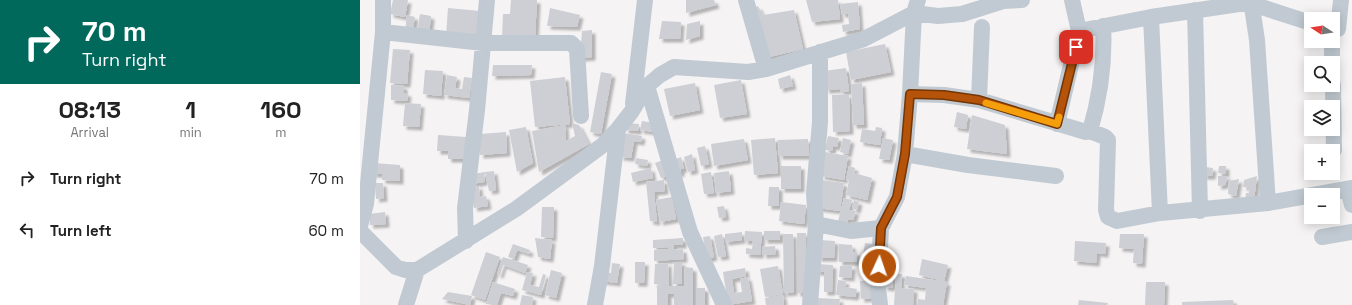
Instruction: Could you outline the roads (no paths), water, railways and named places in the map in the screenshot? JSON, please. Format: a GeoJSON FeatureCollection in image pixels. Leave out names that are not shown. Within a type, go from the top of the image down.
{"type":"FeatureCollection","features":[{"type":"Feature","properties":{"kind":"street"},"geometry":{"type":"LineString","coordinates":[[360,226],[366,204],[383,32],[383,0]]}},
{"type":"Feature","properties":{"kind":"street"},"geometry":{"type":"LineString","coordinates":[[466,240],[465,208],[477,110],[487,0]]}},
{"type":"Feature","properties":{"kind":"street"},"geometry":{"type":"LineString","coordinates":[[632,111],[645,0]]}},
{"type":"Feature","properties":{"kind":"street"},"geometry":{"type":"LineString","coordinates":[[746,0],[766,70]]}},
{"type":"Feature","properties":{"kind":"street"},"geometry":{"type":"LineString","coordinates":[[916,7],[938,16],[962,14],[1003,2],[1022,0]]}},
{"type":"Feature","properties":{"kind":"street"},"geometry":{"type":"LineString","coordinates":[[1057,124],[1079,31],[1072,0]]}},
{"type":"Feature","properties":{"kind":"street"},"geometry":{"type":"LineString","coordinates":[[1340,16],[1341,0]]}},
{"type":"Feature","properties":{"kind":"street"},"geometry":{"type":"LineString","coordinates":[[1079,31],[1151,17],[1169,7],[1195,10],[1252,2],[1304,21]]}},
{"type":"Feature","properties":{"kind":"street"},"geometry":{"type":"LineString","coordinates":[[1252,2],[1257,40],[1268,203]]}},
{"type":"Feature","properties":{"kind":"street"},"geometry":{"type":"LineString","coordinates":[[360,231],[366,247],[396,267],[405,270],[417,270],[516,209],[603,144],[618,129],[632,111],[647,86],[660,75],[674,67],[748,72],[766,70],[864,39],[916,7]]}},
{"type":"Feature","properties":{"kind":"street"},"geometry":{"type":"LineString","coordinates":[[880,305],[878,288],[881,228],[897,197],[905,154],[916,7]]}},
{"type":"Feature","properties":{"kind":"street"},"geometry":{"type":"LineString","coordinates":[[1195,10],[1200,210]]}},
{"type":"Feature","properties":{"kind":"street"},"geometry":{"type":"LineString","coordinates":[[1151,17],[1160,213]]}},
{"type":"Feature","properties":{"kind":"street"},"geometry":{"type":"LineString","coordinates":[[1090,131],[1096,113],[1105,51],[1103,26]]}},
{"type":"Feature","properties":{"kind":"street"},"geometry":{"type":"LineString","coordinates":[[979,100],[982,27]]}},
{"type":"Feature","properties":{"kind":"street"},"geometry":{"type":"LineString","coordinates":[[383,32],[483,43],[571,43],[577,49],[582,116]]}},
{"type":"Feature","properties":{"kind":"street"},"geometry":{"type":"LineString","coordinates":[[810,305],[816,224],[814,193],[820,122],[820,52]]}},
{"type":"Feature","properties":{"kind":"street"},"geometry":{"type":"LineString","coordinates":[[647,86],[690,232],[724,305]]}},
{"type":"Feature","properties":{"kind":"street"},"geometry":{"type":"LineString","coordinates":[[1333,92],[1334,144]]}},
{"type":"Feature","properties":{"kind":"street"},"geometry":{"type":"LineString","coordinates":[[910,94],[944,95],[979,100],[1057,124],[1086,132],[1090,131],[1105,137],[1108,140],[1106,210],[1108,217],[1117,221],[1160,213],[1268,203],[1350,189],[1352,205]]}},
{"type":"Feature","properties":{"kind":"street"},"geometry":{"type":"LineString","coordinates":[[595,305],[602,266],[618,129]]}},
{"type":"Feature","properties":{"kind":"street"},"geometry":{"type":"LineString","coordinates":[[905,154],[968,165],[1056,176]]}},
{"type":"Feature","properties":{"kind":"street"},"geometry":{"type":"LineString","coordinates":[[816,224],[851,231],[881,228]]}},
{"type":"Feature","properties":{"kind":"street"},"geometry":{"type":"LineString","coordinates":[[1322,237],[1352,232]]}},
{"type":"Feature","properties":{"kind":"street"},"geometry":{"type":"LineString","coordinates":[[406,305],[417,270]]}}]}
